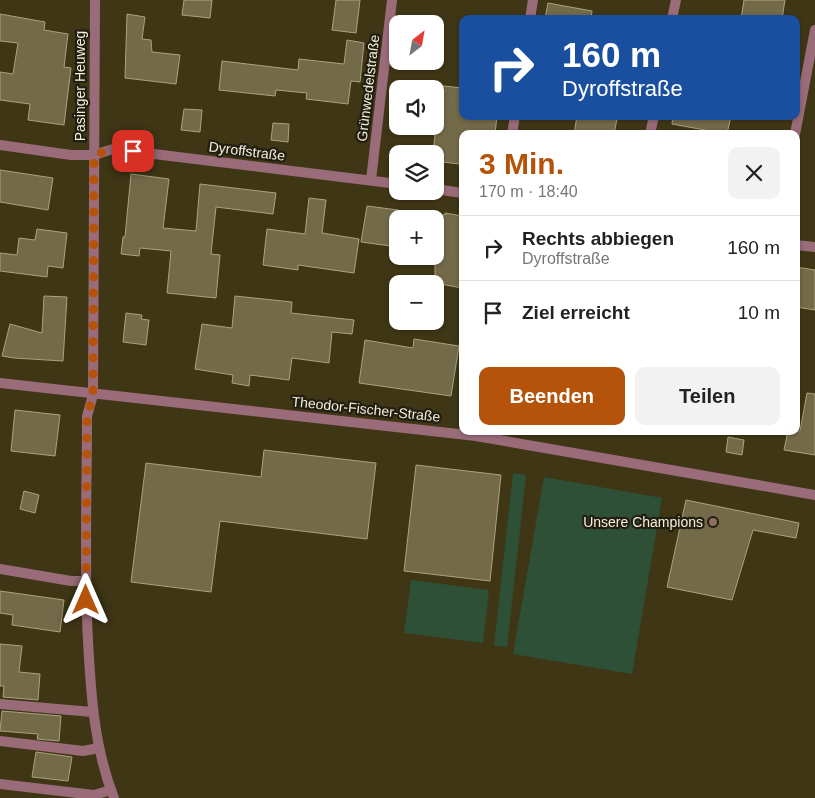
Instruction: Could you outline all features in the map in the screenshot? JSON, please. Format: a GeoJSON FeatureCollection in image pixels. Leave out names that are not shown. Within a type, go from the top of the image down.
{"type":"FeatureCollection","features":[{"type":"Feature","properties":{"kind":"street","name":"Pasinger Heuweg"},"geometry":{"type":"LineString","coordinates":[[95,0],[93,395],[87,416],[86,581],[92,712],[99,748],[113,794]]}},
{"type":"Feature","properties":{"kind":"street","name":"Grünwedelstraße"},"geometry":{"type":"LineString","coordinates":[[371,180],[392,0]]}},
{"type":"Feature","properties":{"kind":"street"},"geometry":{"type":"LineString","coordinates":[[531,15],[533,0]]}},
{"type":"Feature","properties":{"kind":"street"},"geometry":{"type":"LineString","coordinates":[[673,15],[676,0]]}},
{"type":"Feature","properties":{"kind":"street"},"geometry":{"type":"LineString","coordinates":[[800,108],[815,30]]}},
{"type":"Feature","properties":{"kind":"street","name":"Dyroffstraße"},"geometry":{"type":"LineString","coordinates":[[0,145],[71,155],[94,155],[113,149],[389,183]]}},
{"type":"Feature","properties":{"kind":"street"},"geometry":{"type":"LineString","coordinates":[[444,190],[459,193]]}},
{"type":"Feature","properties":{"kind":"street"},"geometry":{"type":"LineString","coordinates":[[800,245],[815,247]]}},
{"type":"Feature","properties":{"kind":"street","name":"Theodor-Fischer-Straße"},"geometry":{"type":"LineString","coordinates":[[0,383],[93,395],[459,434]]}},
{"type":"Feature","properties":{"kind":"street","name":"Theodor-Fischer-Straße"},"geometry":{"type":"LineString","coordinates":[[467,435],[815,495]]}},
{"type":"Feature","properties":{"kind":"street"},"geometry":{"type":"LineString","coordinates":[[0,569],[71,581],[86,581]]}},
{"type":"Feature","properties":{"kind":"street"},"geometry":{"type":"LineString","coordinates":[[0,704],[92,712]]}},
{"type":"Feature","properties":{"kind":"street"},"geometry":{"type":"LineString","coordinates":[[0,741],[83,751],[99,748]]}},
{"type":"Feature","properties":{"kind":"street"},"geometry":{"type":"LineString","coordinates":[[0,784],[94,795],[113,794]]}},
{"type":"Feature","properties":{"kind":"green space"},"geometry":{"type":"Polygon","coordinates":[[[513,473],[526,475],[507,647],[494,646],[513,473]]]}},
{"type":"Feature","properties":{"kind":"green space"},"geometry":{"type":"Polygon","coordinates":[[[544,477],[662,498],[632,674],[513,654],[544,477]]]}},
{"type":"Feature","properties":{"kind":"green space"},"geometry":{"type":"Polygon","coordinates":[[[411,580],[489,590],[483,643],[404,633],[411,580]]]}},
{"type":"Feature","properties":{"kind":"building"},"geometry":{"type":"Polygon","coordinates":[[[184,0],[212,0],[210,18],[182,15],[184,0]]]}},
{"type":"Feature","properties":{"kind":"building"},"geometry":{"type":"Polygon","coordinates":[[[336,0],[360,0],[356,33],[332,30],[336,0]]]}},
{"type":"Feature","properties":{"kind":"building"},"geometry":{"type":"Polygon","coordinates":[[[744,0],[785,0],[783,15],[742,15],[744,0]]]}},
{"type":"Feature","properties":{"kind":"building"},"geometry":{"type":"Polygon","coordinates":[[[548,3],[592,11],[592,15],[546,15],[548,3]]]}},
{"type":"Feature","properties":{"kind":"building"},"geometry":{"type":"Polygon","coordinates":[[[0,14],[45,22],[44,30],[68,34],[64,67],[71,68],[64,125],[28,120],[30,104],[0,100],[0,72],[13,74],[18,43],[0,41],[0,14]]]}},
{"type":"Feature","properties":{"kind":"building"},"geometry":{"type":"Polygon","coordinates":[[[127,14],[145,17],[142,39],[151,40],[152,52],[180,55],[176,84],[125,78],[127,14]]]}},
{"type":"Feature","properties":{"kind":"building"},"geometry":{"type":"Polygon","coordinates":[[[347,40],[364,43],[360,82],[351,81],[348,104],[306,99],[307,93],[276,90],[275,96],[219,90],[222,61],[298,70],[299,59],[344,64],[347,40]]]}},
{"type":"Feature","properties":{"kind":"building"},"geometry":{"type":"Polygon","coordinates":[[[444,86],[459,88],[459,120],[497,120],[495,130],[459,130],[459,164],[444,162],[444,145],[434,145],[435,135],[444,135],[444,86]]]}},
{"type":"Feature","properties":{"kind":"building"},"geometry":{"type":"Polygon","coordinates":[[[184,109],[202,110],[200,132],[181,130],[184,109]]]}},
{"type":"Feature","properties":{"kind":"building"},"geometry":{"type":"Polygon","coordinates":[[[576,120],[617,120],[615,130],[575,130],[576,120]]]}},
{"type":"Feature","properties":{"kind":"building"},"geometry":{"type":"Polygon","coordinates":[[[672,120],[730,120],[728,130],[705,130],[672,124],[672,120]]]}},
{"type":"Feature","properties":{"kind":"building"},"geometry":{"type":"Polygon","coordinates":[[[273,123],[289,124],[288,142],[271,140],[273,123]]]}},
{"type":"Feature","properties":{"kind":"building"},"geometry":{"type":"Polygon","coordinates":[[[0,170],[53,178],[48,210],[0,202],[0,170]]]}},
{"type":"Feature","properties":{"kind":"building"},"geometry":{"type":"Polygon","coordinates":[[[131,174],[169,179],[163,228],[196,231],[200,184],[276,193],[273,214],[216,207],[211,254],[220,255],[216,298],[167,293],[171,251],[140,248],[139,256],[121,254],[123,237],[125,237],[131,174]]]}},
{"type":"Feature","properties":{"kind":"building"},"geometry":{"type":"Polygon","coordinates":[[[309,198],[326,200],[322,233],[359,239],[354,273],[298,265],[298,270],[263,265],[267,229],[305,234],[309,198]]]}},
{"type":"Feature","properties":{"kind":"building"},"geometry":{"type":"Polygon","coordinates":[[[367,206],[398,210],[389,210],[389,246],[361,242],[367,206]]]}},
{"type":"Feature","properties":{"kind":"building"},"geometry":{"type":"Polygon","coordinates":[[[445,213],[459,215],[459,287],[444,285],[444,275],[435,275],[435,265],[444,265],[445,213]]]}},
{"type":"Feature","properties":{"kind":"building"},"geometry":{"type":"Polygon","coordinates":[[[37,229],[67,233],[63,268],[48,266],[47,277],[0,271],[0,253],[17,255],[19,238],[35,240],[37,229]]]}},
{"type":"Feature","properties":{"kind":"building"},"geometry":{"type":"Polygon","coordinates":[[[800,268],[815,270],[815,310],[800,308],[800,268]]]}},
{"type":"Feature","properties":{"kind":"building"},"geometry":{"type":"Polygon","coordinates":[[[44,296],[67,297],[63,361],[2,356],[10,324],[42,333],[44,296]]]}},
{"type":"Feature","properties":{"kind":"building"},"geometry":{"type":"Polygon","coordinates":[[[235,296],[292,302],[291,313],[354,320],[352,334],[332,332],[329,363],[292,358],[289,380],[250,375],[249,386],[232,383],[233,375],[195,369],[202,324],[232,328],[235,296]]]}},
{"type":"Feature","properties":{"kind":"building"},"geometry":{"type":"Polygon","coordinates":[[[126,313],[142,315],[141,319],[149,320],[146,345],[123,342],[126,313]]]}},
{"type":"Feature","properties":{"kind":"building"},"geometry":{"type":"Polygon","coordinates":[[[414,339],[459,346],[451,396],[359,383],[365,340],[413,348],[414,339]]]}},
{"type":"Feature","properties":{"kind":"building"},"geometry":{"type":"Polygon","coordinates":[[[807,393],[815,394],[815,455],[784,450],[787,435],[800,435],[807,393]]]}},
{"type":"Feature","properties":{"kind":"building"},"geometry":{"type":"Polygon","coordinates":[[[15,410],[60,415],[55,456],[11,451],[15,410]]]}},
{"type":"Feature","properties":{"kind":"building"},"geometry":{"type":"Polygon","coordinates":[[[728,437],[744,440],[742,455],[726,452],[728,437]]]}},
{"type":"Feature","properties":{"kind":"building"},"geometry":{"type":"Polygon","coordinates":[[[264,450],[376,463],[367,539],[220,521],[211,592],[131,582],[146,463],[261,477],[264,450]]]}},
{"type":"Feature","properties":{"kind":"building"},"geometry":{"type":"Polygon","coordinates":[[[416,465],[501,475],[490,581],[404,571],[416,465]]]}},
{"type":"Feature","properties":{"kind":"building"},"geometry":{"type":"Polygon","coordinates":[[[24,491],[39,495],[35,513],[20,509],[24,491]]]}},
{"type":"Feature","properties":{"kind":"building"},"geometry":{"type":"Polygon","coordinates":[[[686,500],[799,523],[796,538],[753,530],[732,600],[667,587],[686,500]]]}},
{"type":"Feature","properties":{"kind":"building"},"geometry":{"type":"Polygon","coordinates":[[[0,591],[64,600],[60,632],[12,625],[13,615],[0,613],[0,591]]]}},
{"type":"Feature","properties":{"kind":"building"},"geometry":{"type":"Polygon","coordinates":[[[0,644],[22,646],[19,672],[40,674],[38,700],[3,697],[4,686],[0,686],[0,644]]]}},
{"type":"Feature","properties":{"kind":"building"},"geometry":{"type":"Polygon","coordinates":[[[2,711],[61,716],[59,741],[37,739],[38,734],[0,731],[2,711]]]}},
{"type":"Feature","properties":{"kind":"building"},"geometry":{"type":"Polygon","coordinates":[[[36,752],[72,757],[68,781],[32,777],[36,752]]]}},
{"type":"Feature","properties":{"kind":"place","name":"Unsere Champions"},"geometry":{"type":"Point","coordinates":[713,522]}},
{"type":"Feature","properties":{"kind":"route"},"geometry":{"type":"LineString","coordinates":[[86,600],[87,416],[93,395],[94,155],[113,149],[133,151]]}}]}
